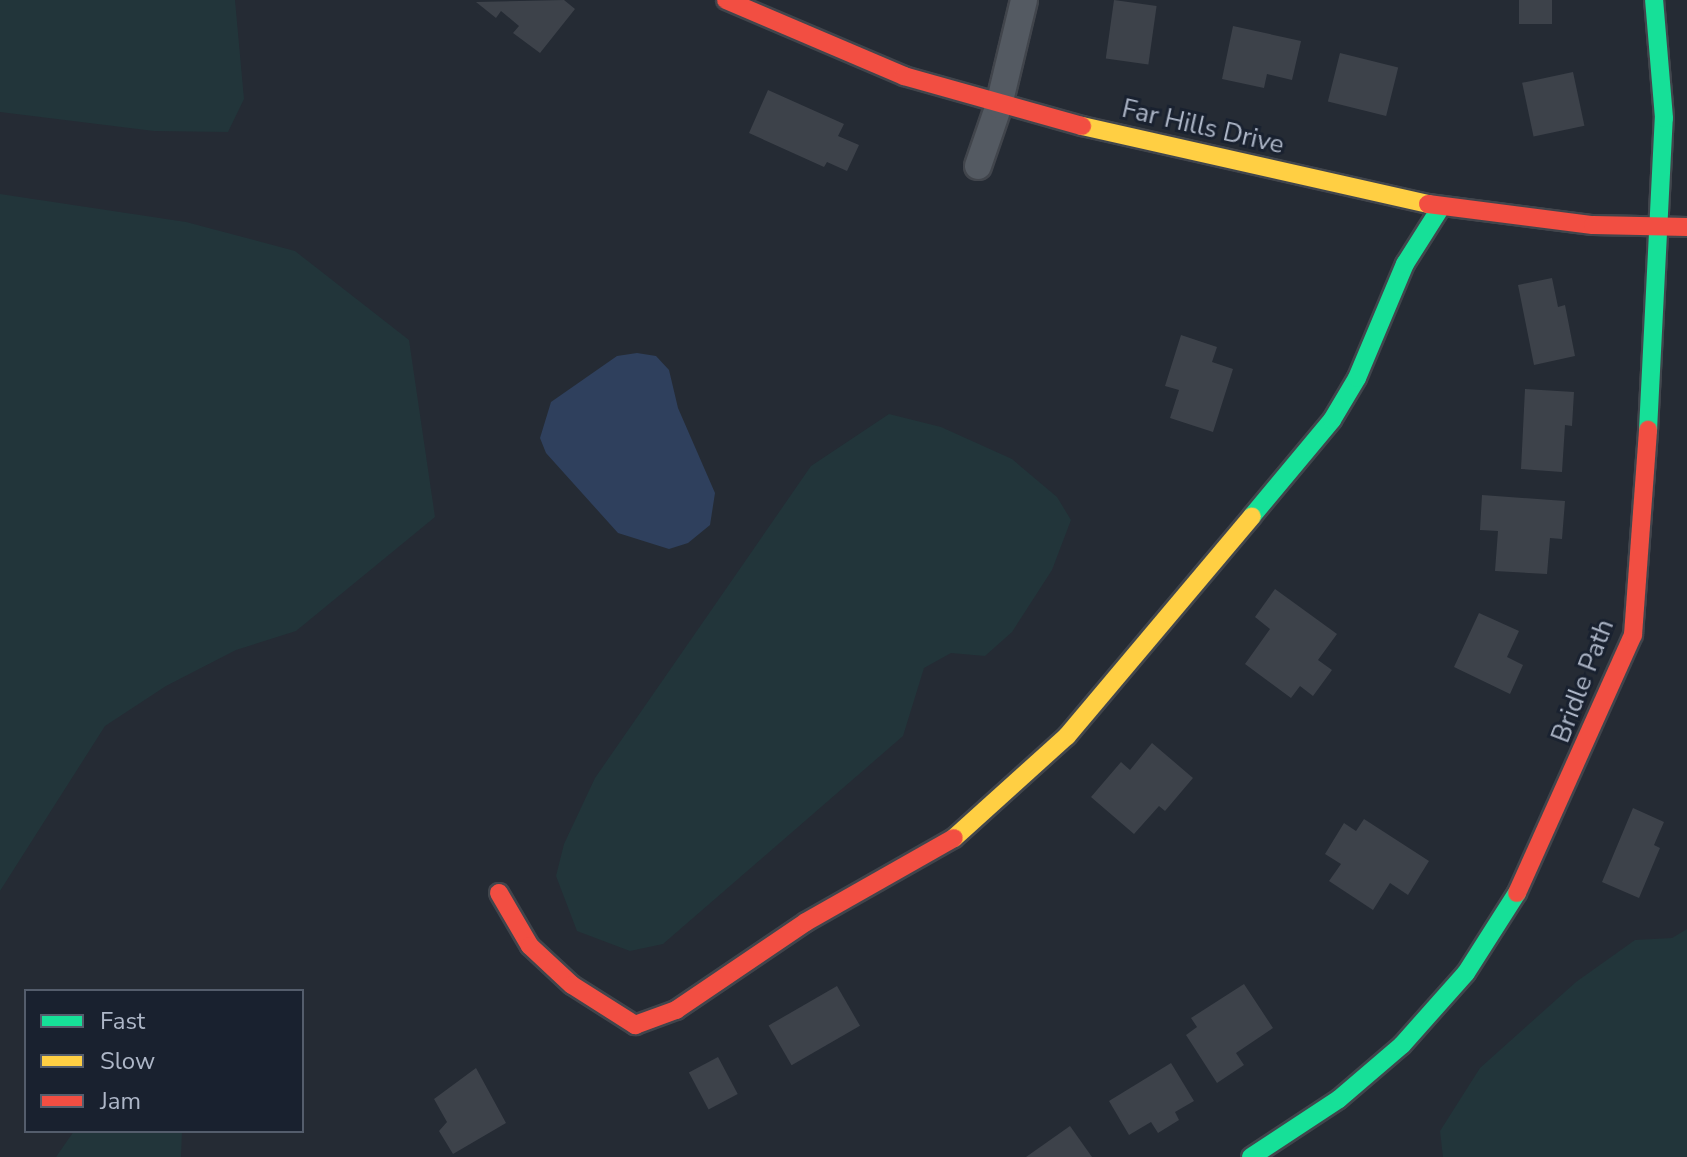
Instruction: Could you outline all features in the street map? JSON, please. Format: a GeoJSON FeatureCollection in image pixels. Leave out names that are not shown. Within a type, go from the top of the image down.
{"type":"FeatureCollection","features":[{"type":"Feature","properties":{"kind":"street","name":"Far Hills Drive"},"geometry":{"type":"LineString","coordinates":[[726,0],[904,76],[999,105],[1441,207],[1660,228],[1687,227]]}},
{"type":"Feature","properties":{"kind":"street"},"geometry":{"type":"LineString","coordinates":[[978,166],[999,105],[1024,0]]}},
{"type":"Feature","properties":{"kind":"street","name":"Bridle Path"},"geometry":{"type":"LineString","coordinates":[[1251,1157],[1339,1099],[1402,1045],[1466,973],[1522,885],[1607,702],[1633,635],[1641,577],[1664,118],[1654,0]]}},
{"type":"Feature","properties":{"kind":"street"},"geometry":{"type":"LineString","coordinates":[[499,893],[530,946],[572,985],[635,1025],[676,1010],[806,922],[944,847],[1067,736],[1332,420],[1357,378],[1405,264],[1441,207]]}},
{"type":"Feature","properties":{"kind":"green space"},"geometry":{"type":"Polygon","coordinates":[[[0,0],[235,0],[244,99],[228,132],[154,131],[0,112],[0,0]]]}},
{"type":"Feature","properties":{"kind":"green space"},"geometry":{"type":"Polygon","coordinates":[[[0,194],[186,222],[295,251],[409,340],[435,517],[296,631],[236,650],[166,686],[105,726],[0,891],[0,194]]]}},
{"type":"Feature","properties":{"kind":"green space"},"geometry":{"type":"Polygon","coordinates":[[[889,414],[941,427],[1012,459],[1057,497],[1071,520],[1052,570],[1012,632],[985,656],[951,653],[924,668],[903,736],[663,944],[630,951],[577,931],[556,876],[564,844],[595,778],[811,466],[889,414]]]}},
{"type":"Feature","properties":{"kind":"green space"},"geometry":{"type":"Polygon","coordinates":[[[1687,929],[1687,1157],[1443,1157],[1440,1131],[1480,1068],[1576,982],[1635,940],[1672,938],[1687,929]]]}},
{"type":"Feature","properties":{"kind":"green space"},"geometry":{"type":"Polygon","coordinates":[[[73,1133],[182,1133],[181,1157],[56,1157],[73,1133]]]}},
{"type":"Feature","properties":{"kind":"water"},"geometry":{"type":"Polygon","coordinates":[[[637,353],[656,356],[669,370],[678,408],[715,493],[710,525],[688,543],[669,549],[618,533],[546,453],[540,438],[551,402],[617,356],[637,353]]]}},
{"type":"Feature","properties":{"kind":"building"},"geometry":{"type":"Polygon","coordinates":[[[564,0],[575,9],[540,53],[513,33],[519,26],[501,11],[496,18],[476,2],[564,0]]]}},
{"type":"Feature","properties":{"kind":"building"},"geometry":{"type":"Polygon","coordinates":[[[1114,0],[1157,6],[1148,64],[1106,58],[1114,0]]]}},
{"type":"Feature","properties":{"kind":"building"},"geometry":{"type":"Polygon","coordinates":[[[1519,0],[1552,0],[1552,24],[1519,24],[1519,0]]]}},
{"type":"Feature","properties":{"kind":"building"},"geometry":{"type":"Polygon","coordinates":[[[1233,26],[1301,41],[1292,80],[1267,74],[1264,88],[1222,79],[1233,26]]]}},
{"type":"Feature","properties":{"kind":"building"},"geometry":{"type":"Polygon","coordinates":[[[1340,53],[1398,68],[1386,116],[1328,102],[1340,53]]]}},
{"type":"Feature","properties":{"kind":"building"},"geometry":{"type":"Polygon","coordinates":[[[1573,72],[1584,126],[1534,137],[1522,83],[1573,72]]]}},
{"type":"Feature","properties":{"kind":"building"},"geometry":{"type":"Polygon","coordinates":[[[768,90],[844,124],[838,136],[859,145],[847,171],[827,162],[824,167],[749,133],[768,90]]]}},
{"type":"Feature","properties":{"kind":"building"},"geometry":{"type":"Polygon","coordinates":[[[1552,278],[1558,307],[1565,305],[1575,356],[1534,365],[1518,285],[1552,278]]]}},
{"type":"Feature","properties":{"kind":"building"},"geometry":{"type":"Polygon","coordinates":[[[1181,335],[1217,347],[1212,362],[1233,369],[1213,432],[1170,418],[1179,390],[1165,386],[1181,335]]]}},
{"type":"Feature","properties":{"kind":"building"},"geometry":{"type":"Polygon","coordinates":[[[1525,389],[1574,392],[1572,426],[1565,425],[1562,472],[1521,469],[1525,389]]]}},
{"type":"Feature","properties":{"kind":"building"},"geometry":{"type":"Polygon","coordinates":[[[1482,495],[1565,501],[1562,539],[1550,538],[1547,574],[1495,571],[1498,531],[1480,530],[1482,495]]]}},
{"type":"Feature","properties":{"kind":"building"},"geometry":{"type":"Polygon","coordinates":[[[1275,589],[1337,634],[1318,660],[1332,670],[1313,696],[1300,686],[1291,698],[1245,664],[1270,629],[1255,617],[1275,589]]]}},
{"type":"Feature","properties":{"kind":"building"},"geometry":{"type":"Polygon","coordinates":[[[1479,613],[1519,631],[1507,657],[1523,665],[1510,694],[1454,667],[1479,613]]]}},
{"type":"Feature","properties":{"kind":"building"},"geometry":{"type":"Polygon","coordinates":[[[1152,743],[1193,778],[1165,811],[1159,806],[1134,834],[1091,797],[1121,762],[1130,770],[1152,743]]]}},
{"type":"Feature","properties":{"kind":"building"},"geometry":{"type":"Polygon","coordinates":[[[1633,808],[1664,822],[1654,845],[1660,848],[1639,898],[1602,882],[1633,808]]]}},
{"type":"Feature","properties":{"kind":"building"},"geometry":{"type":"Polygon","coordinates":[[[1364,819],[1429,861],[1408,895],[1390,883],[1373,910],[1329,881],[1341,864],[1325,854],[1344,823],[1356,831],[1364,819]]]}},
{"type":"Feature","properties":{"kind":"building"},"geometry":{"type":"Polygon","coordinates":[[[1244,984],[1273,1028],[1236,1053],[1244,1065],[1217,1083],[1186,1035],[1197,1027],[1191,1018],[1244,984]]]}},
{"type":"Feature","properties":{"kind":"building"},"geometry":{"type":"Polygon","coordinates":[[[837,986],[860,1026],[792,1065],[769,1026],[837,986]]]}},
{"type":"Feature","properties":{"kind":"building"},"geometry":{"type":"Polygon","coordinates":[[[718,1057],[738,1094],[709,1110],[689,1072],[718,1057]]]}},
{"type":"Feature","properties":{"kind":"building"},"geometry":{"type":"Polygon","coordinates":[[[1171,1063],[1194,1101],[1175,1112],[1179,1120],[1158,1133],[1151,1122],[1129,1135],[1109,1101],[1171,1063]]]}},
{"type":"Feature","properties":{"kind":"building"},"geometry":{"type":"Polygon","coordinates":[[[476,1068],[506,1123],[453,1154],[439,1131],[447,1122],[434,1099],[476,1068]]]}},
{"type":"Feature","properties":{"kind":"building"},"geometry":{"type":"Polygon","coordinates":[[[1070,1126],[1092,1157],[1026,1157],[1070,1126]]]}},
{"type":"Feature","properties":{"kind":"traffic: fast"},"geometry":{"type":"LineString","coordinates":[[1648,430],[1664,118],[1654,0]]}},
{"type":"Feature","properties":{"kind":"traffic: fast"},"geometry":{"type":"LineString","coordinates":[[1252,516],[1332,420],[1357,378],[1405,264],[1441,207]]}},
{"type":"Feature","properties":{"kind":"traffic: fast"},"geometry":{"type":"LineString","coordinates":[[1251,1157],[1339,1099],[1402,1045],[1466,973],[1517,893]]}},
{"type":"Feature","properties":{"kind":"traffic: slow"},"geometry":{"type":"LineString","coordinates":[[1082,126],[1428,204]]}},
{"type":"Feature","properties":{"kind":"traffic: slow"},"geometry":{"type":"LineString","coordinates":[[954,838],[1067,736],[1252,516]]}},
{"type":"Feature","properties":{"kind":"traffic: jam"},"geometry":{"type":"LineString","coordinates":[[726,0],[904,76],[1082,126]]}},
{"type":"Feature","properties":{"kind":"traffic: jam"},"geometry":{"type":"LineString","coordinates":[[1428,204],[1593,225],[1687,227]]}},
{"type":"Feature","properties":{"kind":"traffic: jam"},"geometry":{"type":"LineString","coordinates":[[1517,893],[1633,635],[1648,430]]}},
{"type":"Feature","properties":{"kind":"traffic: jam"},"geometry":{"type":"LineString","coordinates":[[499,893],[530,946],[572,985],[635,1025],[676,1010],[806,922],[954,838]]}}]}
